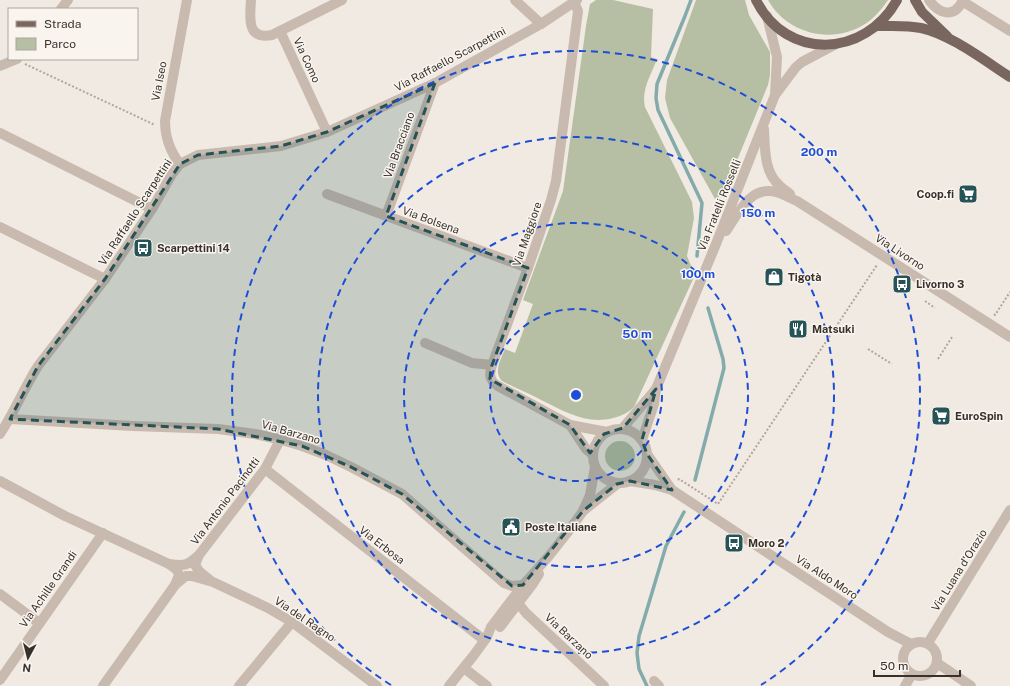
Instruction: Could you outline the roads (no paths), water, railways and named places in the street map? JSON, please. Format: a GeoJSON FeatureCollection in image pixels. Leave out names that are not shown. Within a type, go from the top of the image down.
{"type":"FeatureCollection","features":[{"type":"Feature","properties":{"kind":"main road"},"geometry":{"type":"LineString","coordinates":[[756,0],[767,16],[784,32],[798,39],[813,43],[836,44],[858,38],[878,26],[897,0]]}},
{"type":"Feature","properties":{"kind":"main road"},"geometry":{"type":"LineString","coordinates":[[915,0],[922,12],[949,38],[1010,77]]}},
{"type":"Feature","properties":{"kind":"main road"},"geometry":{"type":"LineString","coordinates":[[878,26],[922,28],[949,38]]}},
{"type":"Feature","properties":{"kind":"street"},"geometry":{"type":"LineString","coordinates":[[62,8],[68,0]]}},
{"type":"Feature","properties":{"kind":"street","name":"Via Iseo"},"geometry":{"type":"LineString","coordinates":[[180,164],[169,148],[165,130],[166,110],[187,0]]}},
{"type":"Feature","properties":{"kind":"street","name":"Via Como"},"geometry":{"type":"LineString","coordinates":[[252,0],[249,19],[253,29],[257,33],[267,36],[280,31],[327,132]]}},
{"type":"Feature","properties":{"kind":"street"},"geometry":{"type":"LineString","coordinates":[[280,31],[342,0]]}},
{"type":"Feature","properties":{"kind":"street"},"geometry":{"type":"LineString","coordinates":[[515,0],[541,24]]}},
{"type":"Feature","properties":{"kind":"street"},"geometry":{"type":"LineString","coordinates":[[929,0],[938,10],[945,12],[955,11],[962,1],[1010,32]]}},
{"type":"Feature","properties":{"kind":"street","name":"Via Raffaello Scarpettini"},"geometry":{"type":"LineString","coordinates":[[1,430],[10,419],[28,381],[38,366],[105,278],[152,209],[172,174],[180,164],[198,155],[281,146],[327,132],[435,83],[541,24],[575,1]]}},
{"type":"Feature","properties":{"kind":"street","name":"Via Maggiore"},"geometry":{"type":"LineString","coordinates":[[575,1],[578,11],[556,181],[528,268],[489,376],[495,384],[570,425],[607,432]]}},
{"type":"Feature","properties":{"kind":"street","name":"Via Fratelli Rosselli"},"geometry":{"type":"LineString","coordinates":[[767,16],[778,66],[775,95]]}},
{"type":"Feature","properties":{"kind":"street","name":"Via Fratelli Rosselli"},"geometry":{"type":"LineString","coordinates":[[656,390],[775,95],[796,67],[802,62],[836,44]]}},
{"type":"Feature","properties":{"kind":"street"},"geometry":{"type":"LineString","coordinates":[[0,66],[14,60]]}},
{"type":"Feature","properties":{"kind":"street","name":"Via Bracciano"},"geometry":{"type":"LineString","coordinates":[[386,216],[435,83]]}},
{"type":"Feature","properties":{"kind":"street","name":"Via Livorno"},"geometry":{"type":"LineString","coordinates":[[763,125],[768,168],[780,186],[797,201]]}},
{"type":"Feature","properties":{"kind":"street"},"geometry":{"type":"LineString","coordinates":[[0,133],[152,209]]}},
{"type":"Feature","properties":{"kind":"street","name":"Via Livorno"},"geometry":{"type":"LineString","coordinates":[[716,244],[748,199],[754,194],[761,192],[776,192],[797,201],[1010,337]]}},
{"type":"Feature","properties":{"kind":"street","name":"Via Bolsena"},"geometry":{"type":"LineString","coordinates":[[327,194],[528,268]]}},
{"type":"Feature","properties":{"kind":"street"},"geometry":{"type":"LineString","coordinates":[[0,227],[105,278]]}},
{"type":"Feature","properties":{"kind":"street"},"geometry":{"type":"LineString","coordinates":[[425,343],[472,363],[492,365]]}},
{"type":"Feature","properties":{"kind":"street"},"geometry":{"type":"LineString","coordinates":[[622,429],[656,390]]}},
{"type":"Feature","properties":{"kind":"street"},"geometry":{"type":"LineString","coordinates":[[642,440],[654,404],[656,390]]}},
{"type":"Feature","properties":{"kind":"street","name":"Via Barzano"},"geometry":{"type":"LineString","coordinates":[[10,419],[218,429],[278,439],[326,454],[392,488],[418,507],[504,583],[512,586],[523,585]]}},
{"type":"Feature","properties":{"kind":"street","name":"Via Maggiore"},"geometry":{"type":"LineString","coordinates":[[570,425],[586,449],[593,455]]}},
{"type":"Feature","properties":{"kind":"street"},"geometry":{"type":"LineString","coordinates":[[449,686],[486,638],[491,627],[523,585],[572,528],[583,511],[590,495],[595,467],[593,455],[596,443],[607,432],[613,430],[622,429],[633,432],[642,440],[646,447],[646,464],[643,470],[638,476],[617,484],[583,511]]}},
{"type":"Feature","properties":{"kind":"street","name":"Via Antonio Pacinotti"},"geometry":{"type":"LineString","coordinates":[[169,564],[182,566],[190,564],[199,555],[265,469],[278,444],[278,439]]}},
{"type":"Feature","properties":{"kind":"street","name":"Via Aldo Moro"},"geometry":{"type":"LineString","coordinates":[[647,454],[672,490]]}},
{"type":"Feature","properties":{"kind":"street"},"geometry":{"type":"LineString","coordinates":[[595,467],[606,479],[613,482],[625,482]]}},
{"type":"Feature","properties":{"kind":"street","name":"Via Erbosa"},"geometry":{"type":"LineString","coordinates":[[265,469],[486,638]]}},
{"type":"Feature","properties":{"kind":"street"},"geometry":{"type":"LineString","coordinates":[[0,481],[36,501],[169,564],[177,570],[179,575],[176,585]]}},
{"type":"Feature","properties":{"kind":"street","name":"Via Aldo Moro"},"geometry":{"type":"LineString","coordinates":[[625,482],[655,485],[672,490],[888,632],[910,644]]}},
{"type":"Feature","properties":{"kind":"street","name":"Via Luana d'Orazio"},"geometry":{"type":"LineString","coordinates":[[928,643],[1010,510]]}},
{"type":"Feature","properties":{"kind":"street","name":"Via Achille Grandi"},"geometry":{"type":"LineString","coordinates":[[0,680],[103,533]]}},
{"type":"Feature","properties":{"kind":"street"},"geometry":{"type":"LineString","coordinates":[[199,555],[195,565],[199,571],[213,582]]}},
{"type":"Feature","properties":{"kind":"street"},"geometry":{"type":"LineString","coordinates":[[486,638],[496,632],[532,585],[549,556]]}},
{"type":"Feature","properties":{"kind":"street"},"geometry":{"type":"LineString","coordinates":[[103,686],[176,585],[186,576],[192,576],[213,582]]}},
{"type":"Feature","properties":{"kind":"street","name":"Via del Ragno"},"geometry":{"type":"LineString","coordinates":[[213,582],[268,608],[292,622],[376,686]]}},
{"type":"Feature","properties":{"kind":"street"},"geometry":{"type":"LineString","coordinates":[[0,594],[39,623]]}},
{"type":"Feature","properties":{"kind":"street","name":"Via Barzano"},"geometry":{"type":"LineString","coordinates":[[518,603],[526,613],[604,686]]}},
{"type":"Feature","properties":{"kind":"street"},"geometry":{"type":"LineString","coordinates":[[240,686],[292,622]]}},
{"type":"Feature","properties":{"kind":"street","name":"Via Aldo Moro"},"geometry":{"type":"LineString","coordinates":[[888,632],[904,653],[903,663],[912,674]]}},
{"type":"Feature","properties":{"kind":"street"},"geometry":{"type":"LineString","coordinates":[[904,653],[910,644],[922,642],[928,643],[936,651],[935,666],[923,676],[912,674],[904,686]]}},
{"type":"Feature","properties":{"kind":"street"},"geometry":{"type":"LineString","coordinates":[[935,666],[971,686]]}},
{"type":"Feature","properties":{"kind":"street"},"geometry":{"type":"LineString","coordinates":[[464,668],[487,686]]}},
{"type":"Feature","properties":{"kind":"waterway"},"geometry":{"type":"LineString","coordinates":[[691,0],[657,84],[656,98],[658,110],[702,203],[697,256]]}},
{"type":"Feature","properties":{"kind":"waterway"},"geometry":{"type":"LineString","coordinates":[[695,480],[724,368],[723,359],[708,308]]}},
{"type":"Feature","properties":{"kind":"waterway"},"geometry":{"type":"LineString","coordinates":[[647,686],[639,669],[637,653],[639,636],[666,546],[684,512]]}},
{"type":"Feature","properties":{"kind":"place","name":"Coop.fi"},"geometry":{"type":"Point","coordinates":[968,194]}},
{"type":"Feature","properties":{"kind":"place","name":"Scarpettini 14"},"geometry":{"type":"Point","coordinates":[143,248]}},
{"type":"Feature","properties":{"kind":"place","name":"Tigotà"},"geometry":{"type":"Point","coordinates":[774,277]}},
{"type":"Feature","properties":{"kind":"place","name":"Livorno 3"},"geometry":{"type":"Point","coordinates":[902,284]}},
{"type":"Feature","properties":{"kind":"place","name":"Matsuki"},"geometry":{"type":"Point","coordinates":[798,329]}},
{"type":"Feature","properties":{"kind":"place","name":"EuroSpin"},"geometry":{"type":"Point","coordinates":[941,416]}},
{"type":"Feature","properties":{"kind":"place","name":"Poste Italiane"},"geometry":{"type":"Point","coordinates":[511,527]}},
{"type":"Feature","properties":{"kind":"place","name":"Moro 2"},"geometry":{"type":"Point","coordinates":[734,543]}}]}
